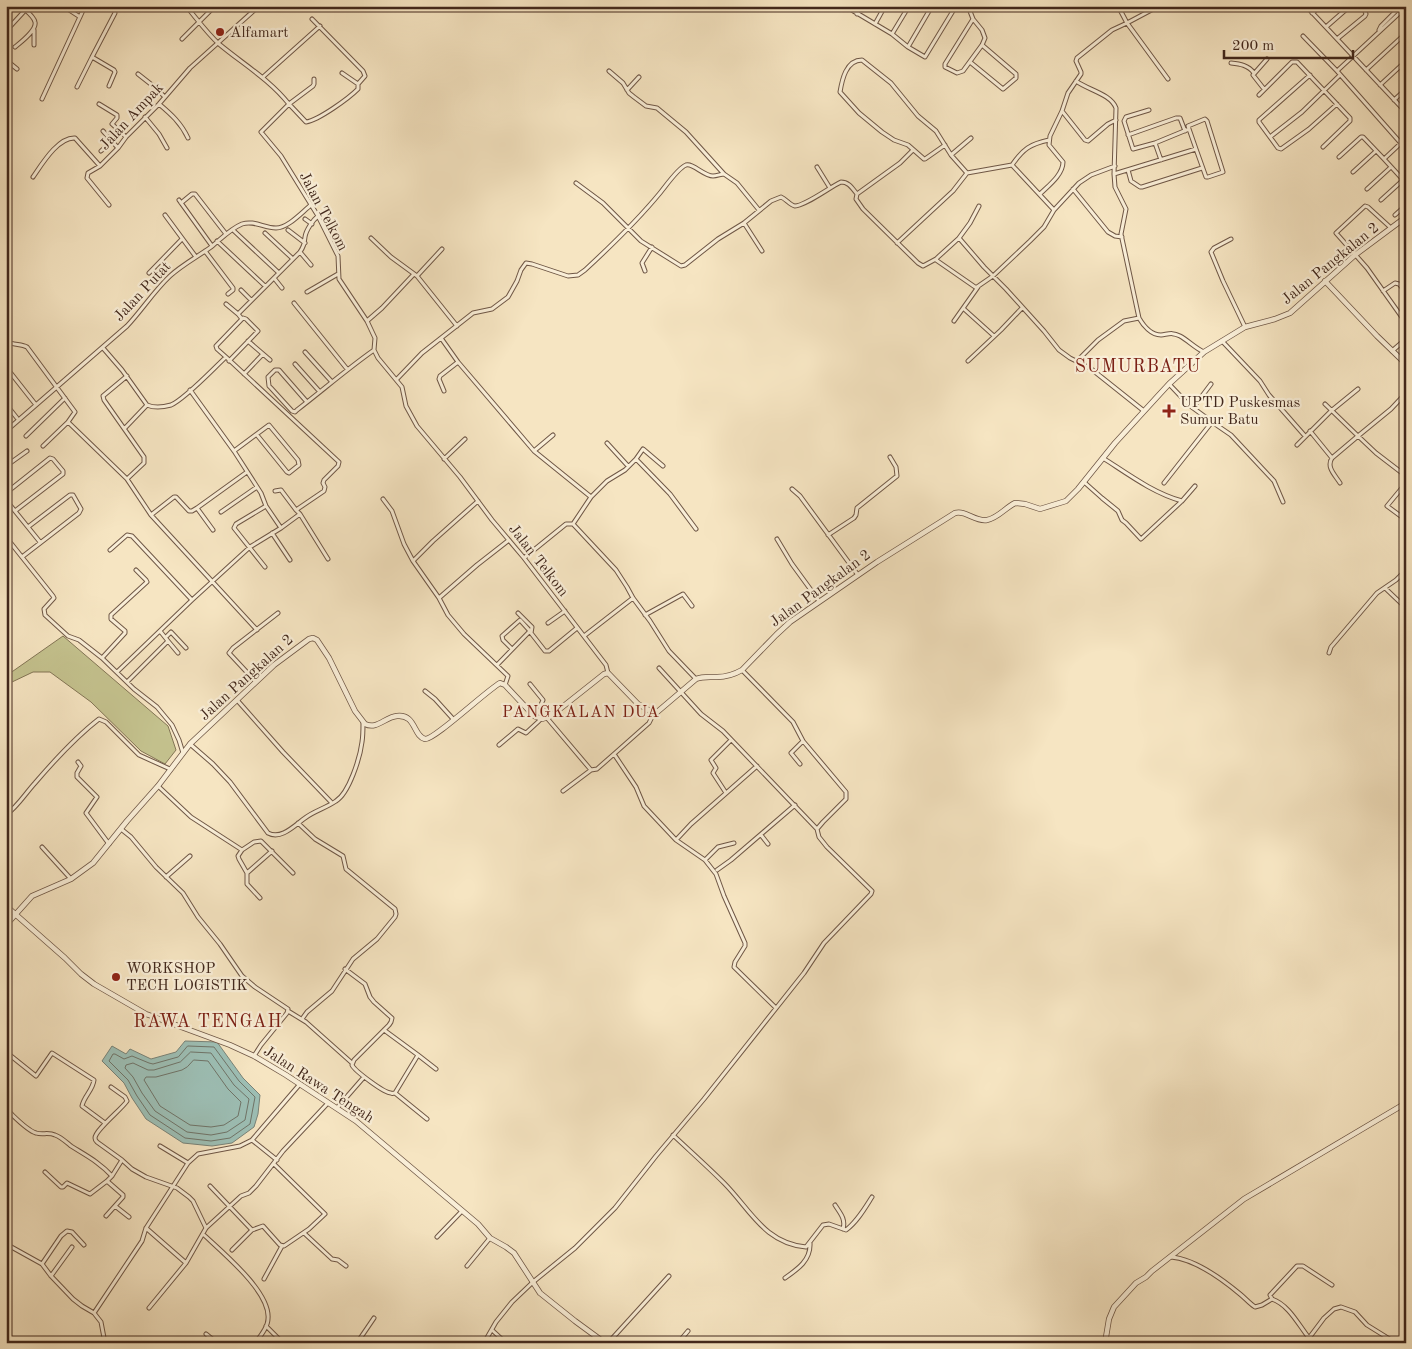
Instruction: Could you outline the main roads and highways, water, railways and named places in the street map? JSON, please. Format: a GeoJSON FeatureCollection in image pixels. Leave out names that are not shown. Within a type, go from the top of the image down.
{"type":"FeatureCollection","features":[{"type":"Feature","properties":{"kind":"water"},"geometry":{"type":"Polygon","coordinates":[[[185,1041],[217,1042],[243,1078],[260,1095],[258,1114],[254,1127],[232,1143],[212,1146],[183,1143],[146,1119],[124,1083],[102,1061],[112,1046],[126,1054],[130,1049],[151,1059],[176,1052],[185,1041]]]}},
{"type":"Feature","properties":{"kind":"place","name":"Alfamart"},"geometry":{"type":"Point","coordinates":[220,32]}},
{"type":"Feature","properties":{"kind":"place","name":"UPTD Puskesmas Sumur Batu"},"geometry":{"type":"Point","coordinates":[1169,411]}},
{"type":"Feature","properties":{"kind":"place","name":"WORKSHOP TECH LOGISTIK"},"geometry":{"type":"Point","coordinates":[116,977]}},
{"type":"Feature","properties":{"kind":"district","name":"SUMURBATU"},"geometry":{"type":"Point","coordinates":[1138,366]}},
{"type":"Feature","properties":{"kind":"district","name":"PANGKALAN DUA"},"geometry":{"type":"Point","coordinates":[581,711]}},
{"type":"Feature","properties":{"kind":"district","name":"RAWA TENGAH"},"geometry":{"type":"Point","coordinates":[208,1021]}}]}
